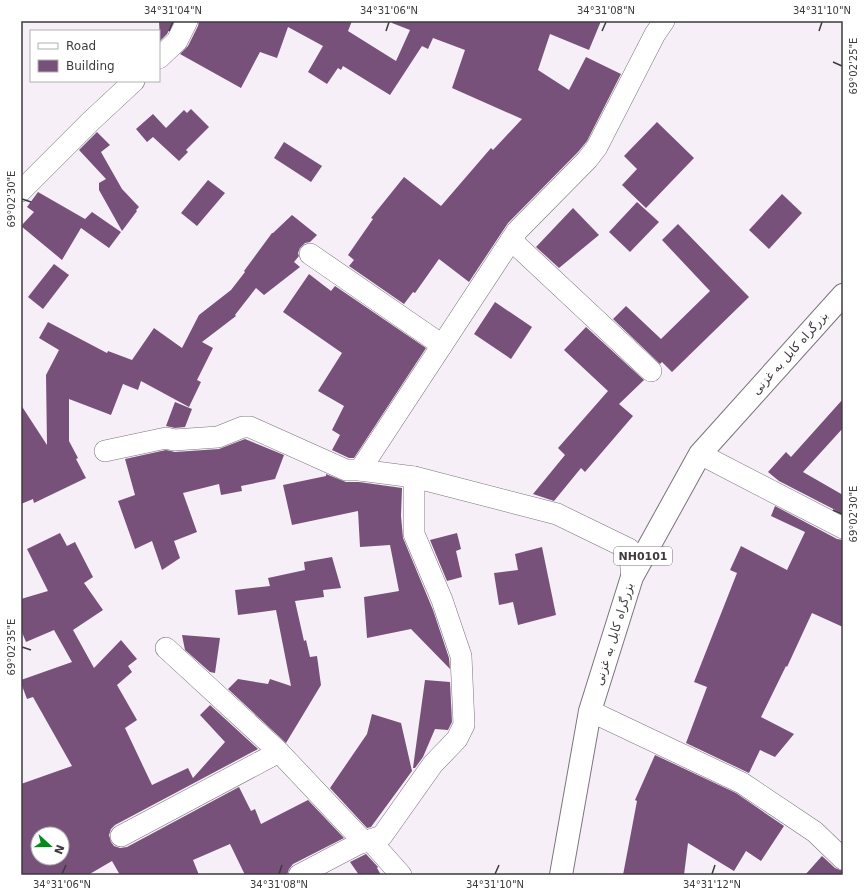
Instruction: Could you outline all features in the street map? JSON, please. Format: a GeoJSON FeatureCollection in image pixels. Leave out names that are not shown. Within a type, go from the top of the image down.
{"type":"FeatureCollection","features":[{"type":"Feature","properties":{"kind":"highway","name":"بزرگراه کابل به غزنی"},"geometry":{"type":"LineString","coordinates":[[561,875],[590,711],[632,577],[700,454],[843,295]]}},
{"type":"Feature","properties":{"kind":"street"},"geometry":{"type":"LineString","coordinates":[[160,57],[177,41],[187,21]]}},
{"type":"Feature","properties":{"kind":"street"},"geometry":{"type":"LineString","coordinates":[[360,470],[517,231],[588,160],[597,147],[663,21]]}},
{"type":"Feature","properties":{"kind":"street"},"geometry":{"type":"LineString","coordinates":[[21,191],[91,121],[133,82]]}},
{"type":"Feature","properties":{"kind":"street"},"geometry":{"type":"LineString","coordinates":[[511,240],[652,371]]}},
{"type":"Feature","properties":{"kind":"street"},"geometry":{"type":"LineString","coordinates":[[310,254],[442,345]]}},
{"type":"Feature","properties":{"kind":"street"},"geometry":{"type":"LineString","coordinates":[[105,451],[166,438],[174,440],[218,437],[243,427],[250,427],[346,470],[360,470],[414,477],[557,514],[629,549],[632,577]]}},
{"type":"Feature","properties":{"kind":"street"},"geometry":{"type":"LineString","coordinates":[[700,454],[843,528]]}},
{"type":"Feature","properties":{"kind":"street"},"geometry":{"type":"LineString","coordinates":[[299,875],[367,841],[382,836],[433,764],[457,739],[464,725],[461,656],[442,600],[414,534],[414,477]]}},
{"type":"Feature","properties":{"kind":"street"},"geometry":{"type":"LineString","coordinates":[[166,648],[279,752],[401,875]]}},
{"type":"Feature","properties":{"kind":"street"},"geometry":{"type":"LineString","coordinates":[[590,711],[742,783],[815,832],[843,859]]}},
{"type":"Feature","properties":{"kind":"street"},"geometry":{"type":"LineString","coordinates":[[121,836],[279,752]]}},
{"type":"Feature","properties":{"kind":"building"},"geometry":{"type":"Polygon","coordinates":[[[159,21],[174,21],[167,34],[160,41],[159,21]]]}},
{"type":"Feature","properties":{"kind":"building"},"geometry":{"type":"Polygon","coordinates":[[[199,21],[352,21],[348,31],[396,61],[410,30],[392,23],[392,21],[601,21],[589,50],[550,34],[538,70],[569,90],[586,57],[621,74],[587,141],[508,223],[469,282],[439,259],[415,293],[413,292],[404,304],[349,266],[354,260],[348,255],[373,219],[371,218],[404,177],[441,206],[491,148],[493,150],[522,119],[452,88],[465,50],[433,38],[428,49],[422,46],[390,95],[343,66],[341,70],[338,68],[327,84],[308,72],[323,46],[288,27],[277,58],[260,52],[241,88],[180,54],[188,46],[199,21]]]}},
{"type":"Feature","properties":{"kind":"building"},"geometry":{"type":"Polygon","coordinates":[[[191,109],[209,127],[186,150],[188,152],[179,161],[153,137],[147,142],[136,129],[153,114],[166,128],[184,110],[187,113],[191,109]]]}},
{"type":"Feature","properties":{"kind":"building"},"geometry":{"type":"Polygon","coordinates":[[[657,122],[694,158],[646,208],[622,185],[637,169],[624,156],[657,122]]]}},
{"type":"Feature","properties":{"kind":"building"},"geometry":{"type":"Polygon","coordinates":[[[97,132],[110,145],[101,152],[122,189],[139,207],[122,231],[99,190],[99,183],[106,179],[79,150],[97,132]]]}},
{"type":"Feature","properties":{"kind":"building"},"geometry":{"type":"Polygon","coordinates":[[[284,142],[322,166],[311,182],[274,158],[284,142]]]}},
{"type":"Feature","properties":{"kind":"building"},"geometry":{"type":"Polygon","coordinates":[[[208,180],[225,193],[197,226],[181,213],[208,180]]]}},
{"type":"Feature","properties":{"kind":"building"},"geometry":{"type":"Polygon","coordinates":[[[38,192],[85,219],[92,212],[121,232],[109,248],[81,228],[62,260],[21,226],[34,212],[27,207],[38,192]]]}},
{"type":"Feature","properties":{"kind":"building"},"geometry":{"type":"Polygon","coordinates":[[[782,194],[802,213],[769,249],[749,230],[782,194]]]}},
{"type":"Feature","properties":{"kind":"building"},"geometry":{"type":"Polygon","coordinates":[[[637,202],[659,222],[630,252],[609,232],[637,202]]]}},
{"type":"Feature","properties":{"kind":"building"},"geometry":{"type":"Polygon","coordinates":[[[573,208],[599,235],[559,268],[536,247],[573,208]]]}},
{"type":"Feature","properties":{"kind":"building"},"geometry":{"type":"Polygon","coordinates":[[[292,215],[317,235],[310,242],[305,243],[300,248],[298,253],[299,256],[294,262],[300,267],[264,295],[256,288],[235,315],[236,316],[202,342],[213,348],[197,380],[201,382],[189,407],[141,381],[138,390],[123,384],[111,415],[69,399],[69,441],[86,478],[34,503],[33,499],[21,504],[21,405],[47,445],[46,375],[59,350],[39,338],[48,322],[107,353],[108,351],[132,360],[154,328],[182,348],[199,315],[231,290],[272,233],[292,215]]]}},
{"type":"Feature","properties":{"kind":"building"},"geometry":{"type":"Polygon","coordinates":[[[678,224],[749,297],[672,372],[662,362],[660,364],[613,319],[626,306],[661,339],[710,291],[662,240],[678,224]]]}},
{"type":"Feature","properties":{"kind":"building"},"geometry":{"type":"Polygon","coordinates":[[[54,264],[69,275],[43,309],[28,297],[54,264]]]}},
{"type":"Feature","properties":{"kind":"building"},"geometry":{"type":"Polygon","coordinates":[[[309,274],[331,291],[335,286],[426,348],[354,458],[349,458],[332,450],[340,435],[332,430],[344,406],[318,391],[342,353],[283,312],[309,274]]]}},
{"type":"Feature","properties":{"kind":"building"},"geometry":{"type":"Polygon","coordinates":[[[495,302],[532,327],[511,359],[474,334],[495,302]]]}},
{"type":"Feature","properties":{"kind":"building"},"geometry":{"type":"Polygon","coordinates":[[[586,327],[644,380],[619,404],[633,416],[585,472],[581,468],[554,501],[533,494],[565,455],[558,448],[608,391],[564,350],[586,327]]]}},
{"type":"Feature","properties":{"kind":"building"},"geometry":{"type":"Polygon","coordinates":[[[843,399],[843,428],[803,472],[843,495],[843,514],[779,481],[768,472],[786,452],[791,457],[843,399]]]}},
{"type":"Feature","properties":{"kind":"building"},"geometry":{"type":"Polygon","coordinates":[[[175,402],[192,409],[185,427],[175,428],[166,426],[175,402]]]}},
{"type":"Feature","properties":{"kind":"building"},"geometry":{"type":"Polygon","coordinates":[[[245,439],[284,455],[275,479],[241,486],[242,491],[221,495],[219,484],[183,493],[197,532],[174,541],[180,558],[162,570],[152,541],[135,549],[118,501],[135,495],[125,459],[166,450],[175,452],[219,449],[245,439]]]}},
{"type":"Feature","properties":{"kind":"building"},"geometry":{"type":"Polygon","coordinates":[[[326,474],[346,482],[359,482],[402,488],[401,516],[403,538],[433,610],[449,658],[450,669],[411,629],[367,638],[364,597],[399,591],[390,545],[360,547],[358,511],[292,525],[283,485],[326,476],[326,474]]]}},
{"type":"Feature","properties":{"kind":"building"},"geometry":{"type":"Polygon","coordinates":[[[775,506],[837,539],[843,540],[843,627],[812,613],[787,667],[786,666],[761,717],[794,734],[775,757],[760,750],[749,773],[686,743],[707,687],[694,682],[737,573],[730,570],[741,546],[787,570],[805,532],[771,516],[775,506]]]}},
{"type":"Feature","properties":{"kind":"building"},"geometry":{"type":"Polygon","coordinates":[[[60,533],[67,546],[75,542],[93,577],[84,583],[103,610],[73,630],[94,668],[121,640],[137,659],[128,666],[132,672],[117,685],[137,720],[125,728],[152,785],[188,768],[193,778],[225,742],[200,715],[210,705],[258,749],[115,825],[111,829],[109,835],[114,846],[120,848],[127,847],[239,787],[251,811],[255,809],[261,824],[308,800],[344,838],[293,864],[287,875],[245,875],[230,844],[193,860],[199,875],[120,875],[112,861],[88,875],[21,875],[21,784],[72,766],[33,697],[27,699],[21,683],[21,680],[72,662],[54,630],[26,642],[21,630],[21,599],[48,591],[27,549],[60,533]]]}},
{"type":"Feature","properties":{"kind":"building"},"geometry":{"type":"Polygon","coordinates":[[[457,533],[461,549],[456,551],[462,577],[447,581],[430,540],[457,533]]]}},
{"type":"Feature","properties":{"kind":"building"},"geometry":{"type":"Polygon","coordinates":[[[542,547],[556,615],[518,625],[513,602],[499,605],[494,573],[518,570],[515,554],[542,547]]]}},
{"type":"Feature","properties":{"kind":"building"},"geometry":{"type":"Polygon","coordinates":[[[332,557],[341,588],[323,590],[324,597],[295,601],[304,641],[306,640],[310,657],[317,656],[321,685],[286,743],[228,689],[238,679],[268,684],[270,679],[291,686],[276,610],[238,615],[235,590],[270,586],[268,578],[305,570],[304,562],[332,557]]]}},
{"type":"Feature","properties":{"kind":"building"},"geometry":{"type":"Polygon","coordinates":[[[182,635],[220,638],[215,673],[210,672],[185,650],[182,635]]]}},
{"type":"Feature","properties":{"kind":"building"},"geometry":{"type":"Polygon","coordinates":[[[425,680],[450,682],[452,722],[448,730],[435,729],[423,757],[415,768],[413,768],[425,680]]]}},
{"type":"Feature","properties":{"kind":"building"},"geometry":{"type":"Polygon","coordinates":[[[372,714],[401,723],[412,771],[371,827],[367,828],[330,788],[367,734],[372,714]]]}},
{"type":"Feature","properties":{"kind":"building"},"geometry":{"type":"Polygon","coordinates":[[[655,755],[736,793],[784,826],[761,861],[746,851],[734,871],[688,843],[684,875],[623,875],[637,801],[635,800],[655,755]]]}},
{"type":"Feature","properties":{"kind":"building"},"geometry":{"type":"Polygon","coordinates":[[[366,854],[378,867],[377,868],[381,875],[359,875],[350,862],[366,854]]]}},
{"type":"Feature","properties":{"kind":"building"},"geometry":{"type":"Polygon","coordinates":[[[822,856],[835,868],[843,871],[843,875],[805,875],[822,856]]]}}]}
